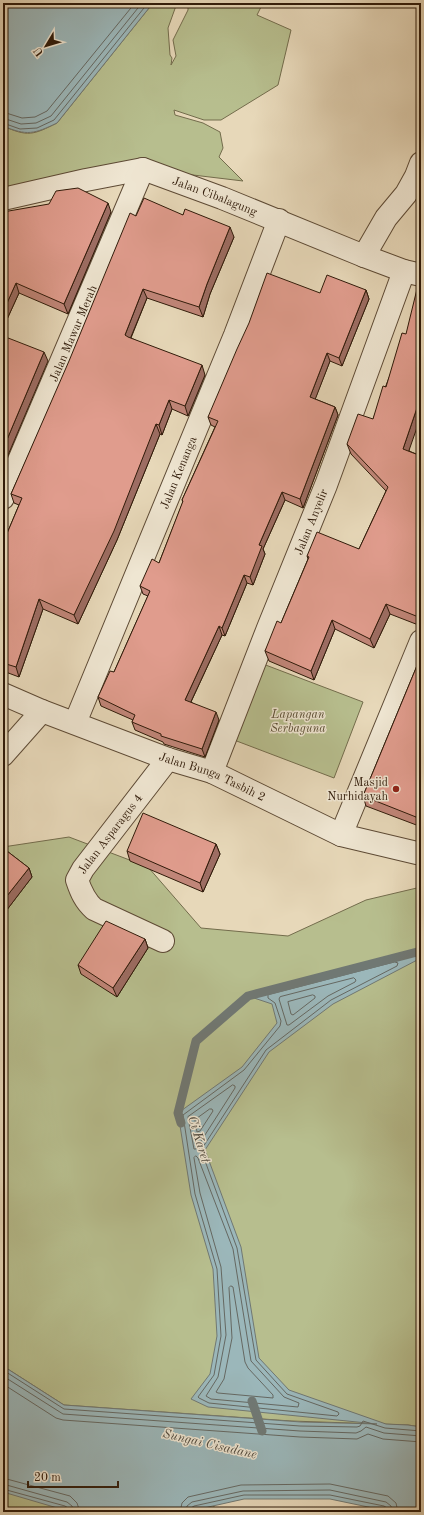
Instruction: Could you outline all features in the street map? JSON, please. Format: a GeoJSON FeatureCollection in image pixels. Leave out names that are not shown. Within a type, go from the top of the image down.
{"type":"FeatureCollection","features":[{"type":"Feature","properties":{"kind":"street"},"geometry":{"type":"LineString","coordinates":[[364,256],[386,218],[406,194],[421,163]]}},
{"type":"Feature","properties":{"kind":"street"},"geometry":{"type":"LineString","coordinates":[[3,199],[143,169]]}},
{"type":"Feature","properties":{"kind":"street","name":"Jalan Cibalagung"},"geometry":{"type":"LineString","coordinates":[[143,169],[279,220],[364,256],[413,273]]}},
{"type":"Feature","properties":{"kind":"street","name":"Jalan Mawar Merah"},"geometry":{"type":"LineString","coordinates":[[3,498],[143,169]]}},
{"type":"Feature","properties":{"kind":"street","name":"Jalan Kenanga"},"geometry":{"type":"LineString","coordinates":[[74,723],[235,335],[279,220]]}},
{"type":"Feature","properties":{"kind":"street","name":"Jalan Anyelir"},"geometry":{"type":"LineString","coordinates":[[212,772],[326,485],[413,273]]}},
{"type":"Feature","properties":{"kind":"street"},"geometry":{"type":"LineString","coordinates":[[341,835],[421,641]]}},
{"type":"Feature","properties":{"kind":"street","name":"Jalan Bunga Tasbih 2"},"geometry":{"type":"LineString","coordinates":[[3,694],[42,711],[168,759],[212,772],[341,835],[421,854]]}},
{"type":"Feature","properties":{"kind":"street"},"geometry":{"type":"LineString","coordinates":[[3,755],[42,711]]}},
{"type":"Feature","properties":{"kind":"street","name":"Jalan Asparagus 4"},"geometry":{"type":"LineString","coordinates":[[162,941],[94,910],[83,896],[77,880],[83,869],[168,759]]}},
{"type":"Feature","properties":{"kind":"green space"},"geometry":{"type":"Polygon","coordinates":[[[153,3],[177,3],[168,28],[170,55],[172,58],[171,65],[176,56],[173,40],[188,10],[188,3],[263,3],[257,15],[291,30],[278,85],[221,120],[204,120],[174,110],[175,115],[203,123],[220,132],[223,148],[219,157],[243,181],[143,169],[3,199],[3,126],[19,132],[30,133],[42,130],[57,123],[153,3]]]}},
{"type":"Feature","properties":{"kind":"green space","name":"Lapangan Serbaguna"},"geometry":{"type":"Polygon","coordinates":[[[263,664],[363,702],[334,778],[234,740],[263,664]]]}},
{"type":"Feature","properties":{"kind":"green space"},"geometry":{"type":"Polygon","coordinates":[[[69,837],[148,867],[201,928],[288,936],[366,900],[421,887],[421,1427],[408,1425],[291,1421],[64,1405],[3,1366],[3,847],[69,837]]]}},
{"type":"Feature","properties":{"kind":"green space"},"geometry":{"type":"Polygon","coordinates":[[[3,1479],[203,1494],[217,1510],[216,1512],[3,1512],[3,1479]]]}},
{"type":"Feature","properties":{"kind":"water"},"geometry":{"type":"Polygon","coordinates":[[[3,3],[153,3],[57,123],[42,130],[25,132],[3,126],[3,3]]]}},
{"type":"Feature","properties":{"kind":"water","name":"Sungai Cisadane"},"geometry":{"type":"Polygon","coordinates":[[[421,952],[421,958],[333,1004],[269,1052],[205,1150],[241,1247],[259,1358],[289,1390],[386,1424],[421,1427],[421,1512],[392,1512],[330,1499],[244,1499],[186,1512],[71,1512],[3,1492],[3,1366],[64,1405],[301,1422],[377,1424],[208,1407],[191,1399],[210,1374],[217,1336],[213,1269],[191,1195],[178,1113],[242,1067],[277,1023],[272,1004],[248,996],[421,952]]]}},
{"type":"Feature","properties":{"kind":"building"},"geometry":{"type":"Polygon","coordinates":[[[78,188],[108,203],[64,304],[16,283],[3,312],[3,212],[49,204],[56,191],[78,188]]]}},
{"type":"Feature","properties":{"kind":"building"},"geometry":{"type":"Polygon","coordinates":[[[144,198],[183,215],[185,209],[230,227],[199,307],[143,289],[125,335],[202,365],[185,406],[169,400],[159,425],[156,424],[114,531],[74,615],[39,599],[16,667],[3,663],[3,543],[22,498],[11,494],[69,361],[130,213],[136,216],[144,198]]]}},
{"type":"Feature","properties":{"kind":"building"},"geometry":{"type":"Polygon","coordinates":[[[267,273],[320,293],[327,275],[366,290],[339,358],[327,353],[310,397],[335,407],[300,499],[282,492],[259,545],[262,546],[250,577],[244,575],[222,628],[219,626],[185,700],[216,712],[202,749],[161,736],[161,734],[132,722],[135,715],[98,697],[110,671],[114,672],[150,591],[140,586],[152,559],[159,563],[183,501],[182,500],[218,421],[208,417],[249,323],[267,273]]]}},
{"type":"Feature","properties":{"kind":"building"},"geometry":{"type":"Polygon","coordinates":[[[417,289],[421,290],[421,396],[403,449],[421,456],[421,618],[386,604],[370,639],[332,620],[311,671],[265,651],[277,621],[281,623],[309,557],[307,556],[317,532],[359,549],[388,487],[347,444],[358,414],[373,419],[383,386],[386,387],[402,333],[406,334],[417,289]]]}},
{"type":"Feature","properties":{"kind":"building"},"geometry":{"type":"Polygon","coordinates":[[[3,336],[44,352],[3,449],[3,336]]]}},
{"type":"Feature","properties":{"kind":"building"},"geometry":{"type":"Polygon","coordinates":[[[421,656],[421,816],[417,814],[416,817],[363,796],[421,656]]]}},
{"type":"Feature","properties":{"kind":"building"},"geometry":{"type":"Polygon","coordinates":[[[143,813],[216,844],[200,883],[127,851],[143,813]]]}},
{"type":"Feature","properties":{"kind":"building"},"geometry":{"type":"Polygon","coordinates":[[[3,848],[29,868],[3,901],[3,848]]]}},
{"type":"Feature","properties":{"kind":"building"},"geometry":{"type":"Polygon","coordinates":[[[106,921],[145,939],[113,988],[78,965],[106,921]]]}},
{"type":"Feature","properties":{"kind":"waterway","name":"Ci Karet"},"geometry":{"type":"LineString","coordinates":[[181,1123],[178,1113],[196,1041],[248,996],[421,951]]}},
{"type":"Feature","properties":{"kind":"waterway","name":"Ci Karet"},"geometry":{"type":"LineString","coordinates":[[252,1401],[262,1431]]}},
{"type":"Feature","properties":{"kind":"place","name":"Masjid Nurhidayah"},"geometry":{"type":"Point","coordinates":[396,789]}}]}
